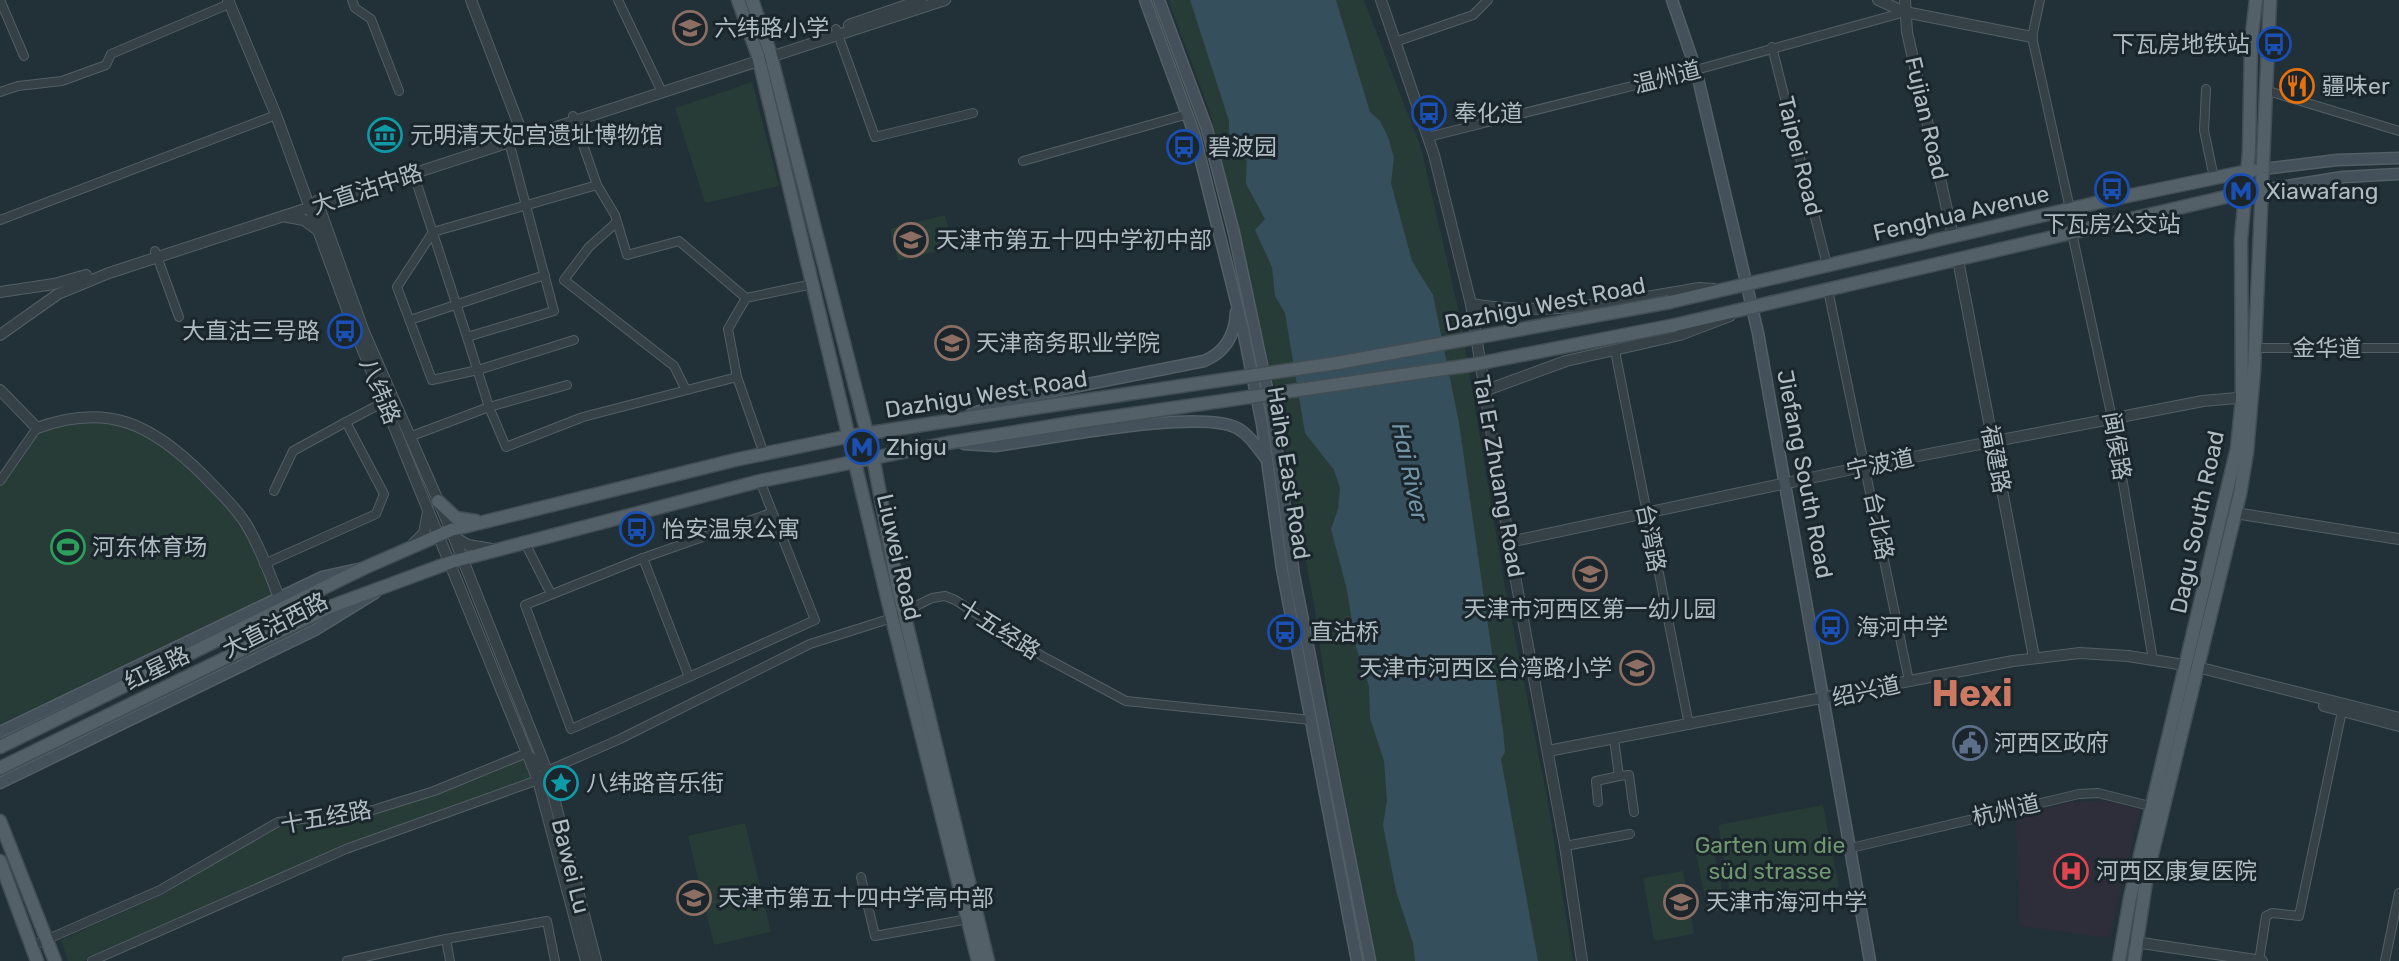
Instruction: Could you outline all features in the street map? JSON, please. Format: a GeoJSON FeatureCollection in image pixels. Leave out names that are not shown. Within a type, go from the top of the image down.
{"type":"FeatureCollection","features":[{"type":"Feature","properties":{"kind":"main road","name":"Liuwei Road"},"geometry":{"type":"LineString","coordinates":[[738,0],[764,57],[873,457],[898,616],[978,961]]}},
{"type":"Feature","properties":{"kind":"main road","name":"Liuwei Road"},"geometry":{"type":"LineString","coordinates":[[751,0],[854,461],[898,616],[988,961]]}},
{"type":"Feature","properties":{"kind":"main road","name":"Haihe East Road"},"geometry":{"type":"LineString","coordinates":[[1145,0],[1188,114],[1217,215],[1236,299],[1267,460],[1282,569],[1357,961]]}},
{"type":"Feature","properties":{"kind":"main road","name":"Haihe East Road"},"geometry":{"type":"LineString","coordinates":[[1159,0],[1207,129],[1234,233],[1271,407],[1294,575],[1370,961]]}},
{"type":"Feature","properties":{"kind":"main road","name":"Jiefang South Road"},"geometry":{"type":"LineString","coordinates":[[1672,0],[1696,70],[1752,308],[1826,699],[1870,961]]}},
{"type":"Feature","properties":{"kind":"main road","name":"Dagu South Road"},"geometry":{"type":"LineString","coordinates":[[2119,961],[2130,898],[2158,808],[2235,513],[2247,452],[2241,239],[2247,171],[2251,42],[2256,0]]}},
{"type":"Feature","properties":{"kind":"main road","name":"Dagu South Road"},"geometry":{"type":"LineString","coordinates":[[2193,669],[2255,348],[2270,0]]}},
{"type":"Feature","properties":{"kind":"main road"},"geometry":{"type":"LineString","coordinates":[[2263,169],[2337,160],[2399,158]]}},
{"type":"Feature","properties":{"kind":"main road","name":"Fenghua Avenue"},"geometry":{"type":"LineString","coordinates":[[1670,302],[2070,209],[2263,169]]}},
{"type":"Feature","properties":{"kind":"main road"},"geometry":{"type":"LineString","coordinates":[[2262,190],[2343,177],[2399,174]]}},
{"type":"Feature","properties":{"kind":"main road","name":"Fenghua Avenue"},"geometry":{"type":"LineString","coordinates":[[1675,325],[2262,190]]}},
{"type":"Feature","properties":{"kind":"main road"},"geometry":{"type":"LineString","coordinates":[[1798,272],[1791,279],[1790,289],[1795,294],[1805,295]]}},
{"type":"Feature","properties":{"kind":"main road"},"geometry":{"type":"LineString","coordinates":[[953,421],[1023,397],[1190,365],[1216,356],[1229,341],[1235,322],[1236,299]]}},
{"type":"Feature","properties":{"kind":"main road","name":"Dazhigu West Road"},"geometry":{"type":"LineString","coordinates":[[324,588],[404,551],[493,520],[764,454],[866,433],[1337,363],[1670,302]]}},
{"type":"Feature","properties":{"kind":"main road","name":"Dazhigu West Road"},"geometry":{"type":"LineString","coordinates":[[332,607],[457,561],[500,549],[760,481],[873,457],[1077,422],[1471,365],[1675,325]]}},
{"type":"Feature","properties":{"kind":"main road"},"geometry":{"type":"LineString","coordinates":[[947,443],[995,446],[1196,421],[1238,429],[1251,439],[1267,460]]}},
{"type":"Feature","properties":{"kind":"main road"},"geometry":{"type":"LineString","coordinates":[[433,503],[459,519],[493,520]]}},
{"type":"Feature","properties":{"kind":"main road","name":"大直沽西路"},"geometry":{"type":"LineString","coordinates":[[0,732],[279,597],[330,575],[364,568]]}},
{"type":"Feature","properties":{"kind":"main road","name":"红星路"},"geometry":{"type":"LineString","coordinates":[[0,747],[324,588]]}},
{"type":"Feature","properties":{"kind":"main road","name":"大直沽西路"},"geometry":{"type":"LineString","coordinates":[[0,783],[315,630],[377,592]]}},
{"type":"Feature","properties":{"kind":"main road","name":"红星路"},"geometry":{"type":"LineString","coordinates":[[0,768],[332,607]]}},
{"type":"Feature","properties":{"kind":"main road","name":"Dagu South Road"},"geometry":{"type":"LineString","coordinates":[[2133,961],[2158,808]]}},
{"type":"Feature","properties":{"kind":"main road"},"geometry":{"type":"LineString","coordinates":[[0,821],[55,961]]}},
{"type":"Feature","properties":{"kind":"main road"},"geometry":{"type":"LineString","coordinates":[[0,861],[37,961]]}},
{"type":"Feature","properties":{"kind":"street"},"geometry":{"type":"LineString","coordinates":[[0,0],[24,56]]}},
{"type":"Feature","properties":{"kind":"street"},"geometry":{"type":"LineString","coordinates":[[352,0],[355,8],[371,19],[399,91]]}},
{"type":"Feature","properties":{"kind":"street"},"geometry":{"type":"LineString","coordinates":[[471,0],[522,133]]}},
{"type":"Feature","properties":{"kind":"street"},"geometry":{"type":"LineString","coordinates":[[618,0],[660,88]]}},
{"type":"Feature","properties":{"kind":"street","name":"大直沽中路"},"geometry":{"type":"LineString","coordinates":[[276,215],[312,206],[764,57],[921,0]]}},
{"type":"Feature","properties":{"kind":"street","name":"大直沽中路"},"geometry":{"type":"LineString","coordinates":[[837,32],[945,0]]}},
{"type":"Feature","properties":{"kind":"street","name":"Tai Er Zhuang Road"},"geometry":{"type":"LineString","coordinates":[[1381,0],[1428,137],[1471,304],[1483,391],[1565,846],[1582,961]]}},
{"type":"Feature","properties":{"kind":"street"},"geometry":{"type":"LineString","coordinates":[[1395,42],[1473,15],[1488,0]]}},
{"type":"Feature","properties":{"kind":"street"},"geometry":{"type":"LineString","coordinates":[[1878,0],[1905,12],[2032,37]]}},
{"type":"Feature","properties":{"kind":"street","name":"Fujian Road"},"geometry":{"type":"LineString","coordinates":[[1905,0],[1905,12],[1953,236]]}},
{"type":"Feature","properties":{"kind":"street"},"geometry":{"type":"LineString","coordinates":[[2040,0],[2032,37],[2070,209]]}},
{"type":"Feature","properties":{"kind":"street"},"geometry":{"type":"LineString","coordinates":[[0,92],[18,86],[62,81],[106,65],[111,54],[229,2]]}},
{"type":"Feature","properties":{"kind":"street","name":"八纬路"},"geometry":{"type":"LineString","coordinates":[[229,2],[409,437],[433,503]]}},
{"type":"Feature","properties":{"kind":"street","name":"温州道"},"geometry":{"type":"LineString","coordinates":[[1428,137],[1696,70],[1905,12]]}},
{"type":"Feature","properties":{"kind":"street"},"geometry":{"type":"LineString","coordinates":[[837,32],[875,137],[973,113]]}},
{"type":"Feature","properties":{"kind":"street","name":"Taipei Road"},"geometry":{"type":"LineString","coordinates":[[1772,47],[1827,265]]}},
{"type":"Feature","properties":{"kind":"street","name":"大直沽中路"},"geometry":{"type":"LineString","coordinates":[[509,140],[522,133],[574,119],[660,88],[764,57]]}},
{"type":"Feature","properties":{"kind":"street"},"geometry":{"type":"LineString","coordinates":[[2206,89],[2204,130],[2214,178]]}},
{"type":"Feature","properties":{"kind":"street"},"geometry":{"type":"LineString","coordinates":[[2265,90],[2399,131]]}},
{"type":"Feature","properties":{"kind":"street"},"geometry":{"type":"LineString","coordinates":[[1023,160],[1188,114]]}},
{"type":"Feature","properties":{"kind":"street"},"geometry":{"type":"LineString","coordinates":[[0,220],[276,115]]}},
{"type":"Feature","properties":{"kind":"street"},"geometry":{"type":"LineString","coordinates":[[574,119],[597,185],[617,222],[627,255],[679,241],[746,298]]}},
{"type":"Feature","properties":{"kind":"street"},"geometry":{"type":"LineString","coordinates":[[467,337],[554,311],[509,140]]}},
{"type":"Feature","properties":{"kind":"street"},"geometry":{"type":"LineString","coordinates":[[413,171],[489,407],[506,447],[583,416],[737,377]]}},
{"type":"Feature","properties":{"kind":"street"},"geometry":{"type":"LineString","coordinates":[[574,340],[478,370],[432,380],[397,287],[433,232],[597,185]]}},
{"type":"Feature","properties":{"kind":"street"},"geometry":{"type":"LineString","coordinates":[[0,292],[70,280],[276,215],[304,220],[325,233]]}},
{"type":"Feature","properties":{"kind":"street"},"geometry":{"type":"LineString","coordinates":[[617,222],[589,247],[564,280],[674,366],[686,390]]}},
{"type":"Feature","properties":{"kind":"street","name":"八纬路"},"geometry":{"type":"LineString","coordinates":[[325,233],[353,326],[384,402],[448,534],[538,780]]}},
{"type":"Feature","properties":{"kind":"street","name":"闽侯路"},"geometry":{"type":"LineString","coordinates":[[2072,233],[2112,418],[2153,660]]}},
{"type":"Feature","properties":{"kind":"street"},"geometry":{"type":"LineString","coordinates":[[156,254],[179,317]]}},
{"type":"Feature","properties":{"kind":"street"},"geometry":{"type":"LineString","coordinates":[[0,335],[27,313],[72,287],[156,254]]}},
{"type":"Feature","properties":{"kind":"street","name":"福建路"},"geometry":{"type":"LineString","coordinates":[[1958,260],[2034,657]]}},
{"type":"Feature","properties":{"kind":"street"},"geometry":{"type":"LineString","coordinates":[[410,320],[545,275]]}},
{"type":"Feature","properties":{"kind":"street"},"geometry":{"type":"LineString","coordinates":[[764,454],[737,377],[728,329],[746,298],[813,284]]}},
{"type":"Feature","properties":{"kind":"street"},"geometry":{"type":"LineString","coordinates":[[1471,304],[1506,310],[1578,309],[1699,288],[1728,290]]}},
{"type":"Feature","properties":{"kind":"street","name":"台北路"},"geometry":{"type":"LineString","coordinates":[[1828,290],[1867,466],[1909,681]]}},
{"type":"Feature","properties":{"kind":"street"},"geometry":{"type":"LineString","coordinates":[[1483,391],[1566,361],[1709,327],[1736,313]]}},
{"type":"Feature","properties":{"kind":"street","name":"金华道"},"geometry":{"type":"LineString","coordinates":[[2255,348],[2399,348]]}},
{"type":"Feature","properties":{"kind":"street","name":"台湾路"},"geometry":{"type":"LineString","coordinates":[[1615,351],[1645,514],[1689,725]]}},
{"type":"Feature","properties":{"kind":"street"},"geometry":{"type":"LineString","coordinates":[[409,437],[489,407],[567,386]]}},
{"type":"Feature","properties":{"kind":"street"},"geometry":{"type":"LineString","coordinates":[[0,390],[37,428]]}},
{"type":"Feature","properties":{"kind":"street","name":"宁波道"},"geometry":{"type":"LineString","coordinates":[[1509,542],[1867,466],[2203,401],[2247,397]]}},
{"type":"Feature","properties":{"kind":"street"},"geometry":{"type":"LineString","coordinates":[[274,491],[293,451],[384,402]]}},
{"type":"Feature","properties":{"kind":"street"},"geometry":{"type":"LineString","coordinates":[[0,481],[37,428],[66,417],[96,415],[121,419],[147,430],[188,461],[222,494],[246,524],[279,597]]}},
{"type":"Feature","properties":{"kind":"street"},"geometry":{"type":"LineString","coordinates":[[264,564],[376,514],[384,494],[346,422]]}},
{"type":"Feature","properties":{"kind":"street"},"geometry":{"type":"LineString","coordinates":[[760,481],[815,620],[570,729],[525,605],[643,558],[771,513]]}},
{"type":"Feature","properties":{"kind":"street"},"geometry":{"type":"LineString","coordinates":[[404,551],[424,533],[433,503]]}},
{"type":"Feature","properties":{"kind":"street"},"geometry":{"type":"LineString","coordinates":[[2235,513],[2399,539]]}},
{"type":"Feature","properties":{"kind":"street"},"geometry":{"type":"LineString","coordinates":[[448,534],[476,548],[500,549]]}},
{"type":"Feature","properties":{"kind":"street"},"geometry":{"type":"LineString","coordinates":[[525,543],[551,594]]}},
{"type":"Feature","properties":{"kind":"street"},"geometry":{"type":"LineString","coordinates":[[643,558],[689,677]]}},
{"type":"Feature","properties":{"kind":"street","name":"八纬路"},"geometry":{"type":"LineString","coordinates":[[457,561],[547,771]]}},
{"type":"Feature","properties":{"kind":"street","name":"十五经路"},"geometry":{"type":"LineString","coordinates":[[92,961],[346,849],[538,780],[547,771],[620,739],[810,644],[898,616],[932,598],[945,596],[1042,656],[1126,701],[1311,720]]}},
{"type":"Feature","properties":{"kind":"street","name":"绍兴道"},"geometry":{"type":"LineString","coordinates":[[1548,751],[2034,657],[2080,653],[2153,660],[2399,718]]}},
{"type":"Feature","properties":{"kind":"street","name":"绍兴道"},"geometry":{"type":"LineString","coordinates":[[2193,669],[2399,726]]}},
{"type":"Feature","properties":{"kind":"street"},"geometry":{"type":"LineString","coordinates":[[2135,942],[2261,961],[2266,916],[2272,913],[2299,916],[2342,711]]}},
{"type":"Feature","properties":{"kind":"street"},"geometry":{"type":"LineString","coordinates":[[1614,738],[1619,776]]}},
{"type":"Feature","properties":{"kind":"street"},"geometry":{"type":"LineString","coordinates":[[527,753],[547,771]]}},
{"type":"Feature","properties":{"kind":"street","name":"十五经路"},"geometry":{"type":"LineString","coordinates":[[32,946],[160,890],[278,822],[373,810],[433,791],[527,753]]}},
{"type":"Feature","properties":{"kind":"street","name":"Bawei Lu"},"geometry":{"type":"LineString","coordinates":[[547,771],[596,961]]}},
{"type":"Feature","properties":{"kind":"street"},"geometry":{"type":"LineString","coordinates":[[1598,802],[1596,780],[1629,775],[1634,812]]}},
{"type":"Feature","properties":{"kind":"street","name":"Bawei Lu"},"geometry":{"type":"LineString","coordinates":[[538,780],[586,961]]}},
{"type":"Feature","properties":{"kind":"street","name":"杭州道"},"geometry":{"type":"LineString","coordinates":[[1850,848],[2079,794],[2098,793],[2158,808]]}},
{"type":"Feature","properties":{"kind":"street"},"geometry":{"type":"LineString","coordinates":[[1565,846],[1630,834]]}},
{"type":"Feature","properties":{"kind":"street"},"geometry":{"type":"LineString","coordinates":[[861,877],[875,936],[968,919]]}},
{"type":"Feature","properties":{"kind":"street"},"geometry":{"type":"LineString","coordinates":[[2385,961],[2399,892]]}},
{"type":"Feature","properties":{"kind":"street"},"geometry":{"type":"LineString","coordinates":[[347,961],[390,956],[446,939],[547,921],[555,961]]}},
{"type":"Feature","properties":{"kind":"street"},"geometry":{"type":"LineString","coordinates":[[446,939],[450,961]]}},
{"type":"Feature","properties":{"kind":"shaded area","name":"河西区康复医院"},"geometry":{"type":"Polygon","coordinates":[[[2104,800],[2140,810],[2109,938],[2019,926],[2016,815],[2068,803],[2104,800]]]}},
{"type":"Feature","properties":{"kind":"green space"},"geometry":{"type":"Polygon","coordinates":[[[1168,0],[1364,0],[1421,148],[1460,317],[1504,581],[1548,802],[1573,961],[1376,961],[1331,724],[1315,611],[1272,376],[1210,112],[1168,0]]]}},
{"type":"Feature","properties":{"kind":"green space"},"geometry":{"type":"Polygon","coordinates":[[[752,82],[779,186],[705,203],[675,108],[752,82]]]}},
{"type":"Feature","properties":{"kind":"green space"},"geometry":{"type":"Polygon","coordinates":[[[945,215],[953,247],[898,261],[890,229],[945,215]]]}},
{"type":"Feature","properties":{"kind":"green space"},"geometry":{"type":"Polygon","coordinates":[[[93,414],[148,434],[195,471],[242,525],[273,593],[0,724],[0,476],[30,429],[53,420],[93,414]]]}},
{"type":"Feature","properties":{"kind":"green space"},"geometry":{"type":"Polygon","coordinates":[[[525,756],[536,783],[312,860],[151,936],[84,961],[68,961],[61,940],[164,894],[279,826],[374,812],[525,756]]]}},
{"type":"Feature","properties":{"kind":"green space","name":"Garten um die süd strasse"},"geometry":{"type":"Polygon","coordinates":[[[1823,805],[1839,887],[1733,910],[1718,825],[1823,805]]]}},
{"type":"Feature","properties":{"kind":"green space"},"geometry":{"type":"Polygon","coordinates":[[[745,823],[771,932],[714,945],[688,836],[745,823]]]}},
{"type":"Feature","properties":{"kind":"green space"},"geometry":{"type":"Polygon","coordinates":[[[1712,841],[1726,909],[1708,913],[1694,844],[1712,841]]]}},
{"type":"Feature","properties":{"kind":"green space"},"geometry":{"type":"Polygon","coordinates":[[[1683,871],[1694,934],[1654,941],[1643,878],[1683,871]]]}},
{"type":"Feature","properties":{"kind":"water","name":"Hai River"},"geometry":{"type":"Polygon","coordinates":[[[1190,0],[1336,0],[1370,112],[1380,121],[1388,137],[1394,158],[1391,183],[1412,261],[1433,295],[1459,423],[1503,730],[1505,752],[1501,759],[1538,961],[1415,961],[1413,943],[1396,891],[1383,825],[1387,800],[1384,761],[1370,718],[1369,686],[1356,647],[1347,590],[1331,529],[1338,509],[1340,488],[1334,470],[1305,433],[1285,313],[1275,296],[1272,267],[1255,230],[1265,219],[1246,184],[1247,152],[1229,148],[1229,121],[1190,0]]]}},
{"type":"Feature","properties":{"kind":"place","name":"六纬路小学"},"geometry":{"type":"Point","coordinates":[690,28]}},
{"type":"Feature","properties":{"kind":"place","name":"下瓦房地铁站"},"geometry":{"type":"Point","coordinates":[2274,44]}},
{"type":"Feature","properties":{"kind":"place","name":"疆味er"},"geometry":{"type":"Point","coordinates":[2297,86]}},
{"type":"Feature","properties":{"kind":"place","name":"奉化道"},"geometry":{"type":"Point","coordinates":[1429,113]}},
{"type":"Feature","properties":{"kind":"place","name":"元明清天妃宫遗址博物馆"},"geometry":{"type":"Point","coordinates":[385,135]}},
{"type":"Feature","properties":{"kind":"place","name":"碧波园"},"geometry":{"type":"Point","coordinates":[1184,147]}},
{"type":"Feature","properties":{"kind":"place","name":"下瓦房公交站"},"geometry":{"type":"Point","coordinates":[2112,189]}},
{"type":"Feature","properties":{"kind":"place","name":"Xiawafang"},"geometry":{"type":"Point","coordinates":[2241,191]}},
{"type":"Feature","properties":{"kind":"place","name":"天津市第五十四中学初中部"},"geometry":{"type":"Point","coordinates":[911,240]}},
{"type":"Feature","properties":{"kind":"place","name":"大直沽三号路"},"geometry":{"type":"Point","coordinates":[345,331]}},
{"type":"Feature","properties":{"kind":"place","name":"天津商务职业学院"},"geometry":{"type":"Point","coordinates":[952,343]}},
{"type":"Feature","properties":{"kind":"place","name":"Zhigu"},"geometry":{"type":"Point","coordinates":[862,447]}},
{"type":"Feature","properties":{"kind":"place","name":"怡安温泉公寓"},"geometry":{"type":"Point","coordinates":[637,529]}},
{"type":"Feature","properties":{"kind":"place","name":"河东体育场"},"geometry":{"type":"Point","coordinates":[68,547]}},
{"type":"Feature","properties":{"kind":"place","name":"天津市河西区第一幼儿园"},"geometry":{"type":"Point","coordinates":[1590,574]}},
{"type":"Feature","properties":{"kind":"place","name":"海河中学"},"geometry":{"type":"Point","coordinates":[1831,627]}},
{"type":"Feature","properties":{"kind":"place","name":"直沽桥"},"geometry":{"type":"Point","coordinates":[1285,632]}},
{"type":"Feature","properties":{"kind":"place","name":"天津市河西区台湾路小学"},"geometry":{"type":"Point","coordinates":[1637,668]}},
{"type":"Feature","properties":{"kind":"place","name":"河西区政府"},"geometry":{"type":"Point","coordinates":[1970,743]}},
{"type":"Feature","properties":{"kind":"place","name":"八纬路音乐街"},"geometry":{"type":"Point","coordinates":[561,783]}},
{"type":"Feature","properties":{"kind":"place","name":"河西区康复医院"},"geometry":{"type":"Point","coordinates":[2071,871]}},
{"type":"Feature","properties":{"kind":"place","name":"天津市第五十四中学高中部"},"geometry":{"type":"Point","coordinates":[694,898]}},
{"type":"Feature","properties":{"kind":"place","name":"天津市海河中学"},"geometry":{"type":"Point","coordinates":[1681,902]}},
{"type":"Feature","properties":{"kind":"district","name":"Hexi"},"geometry":{"type":"Point","coordinates":[1972,693]}}]}
